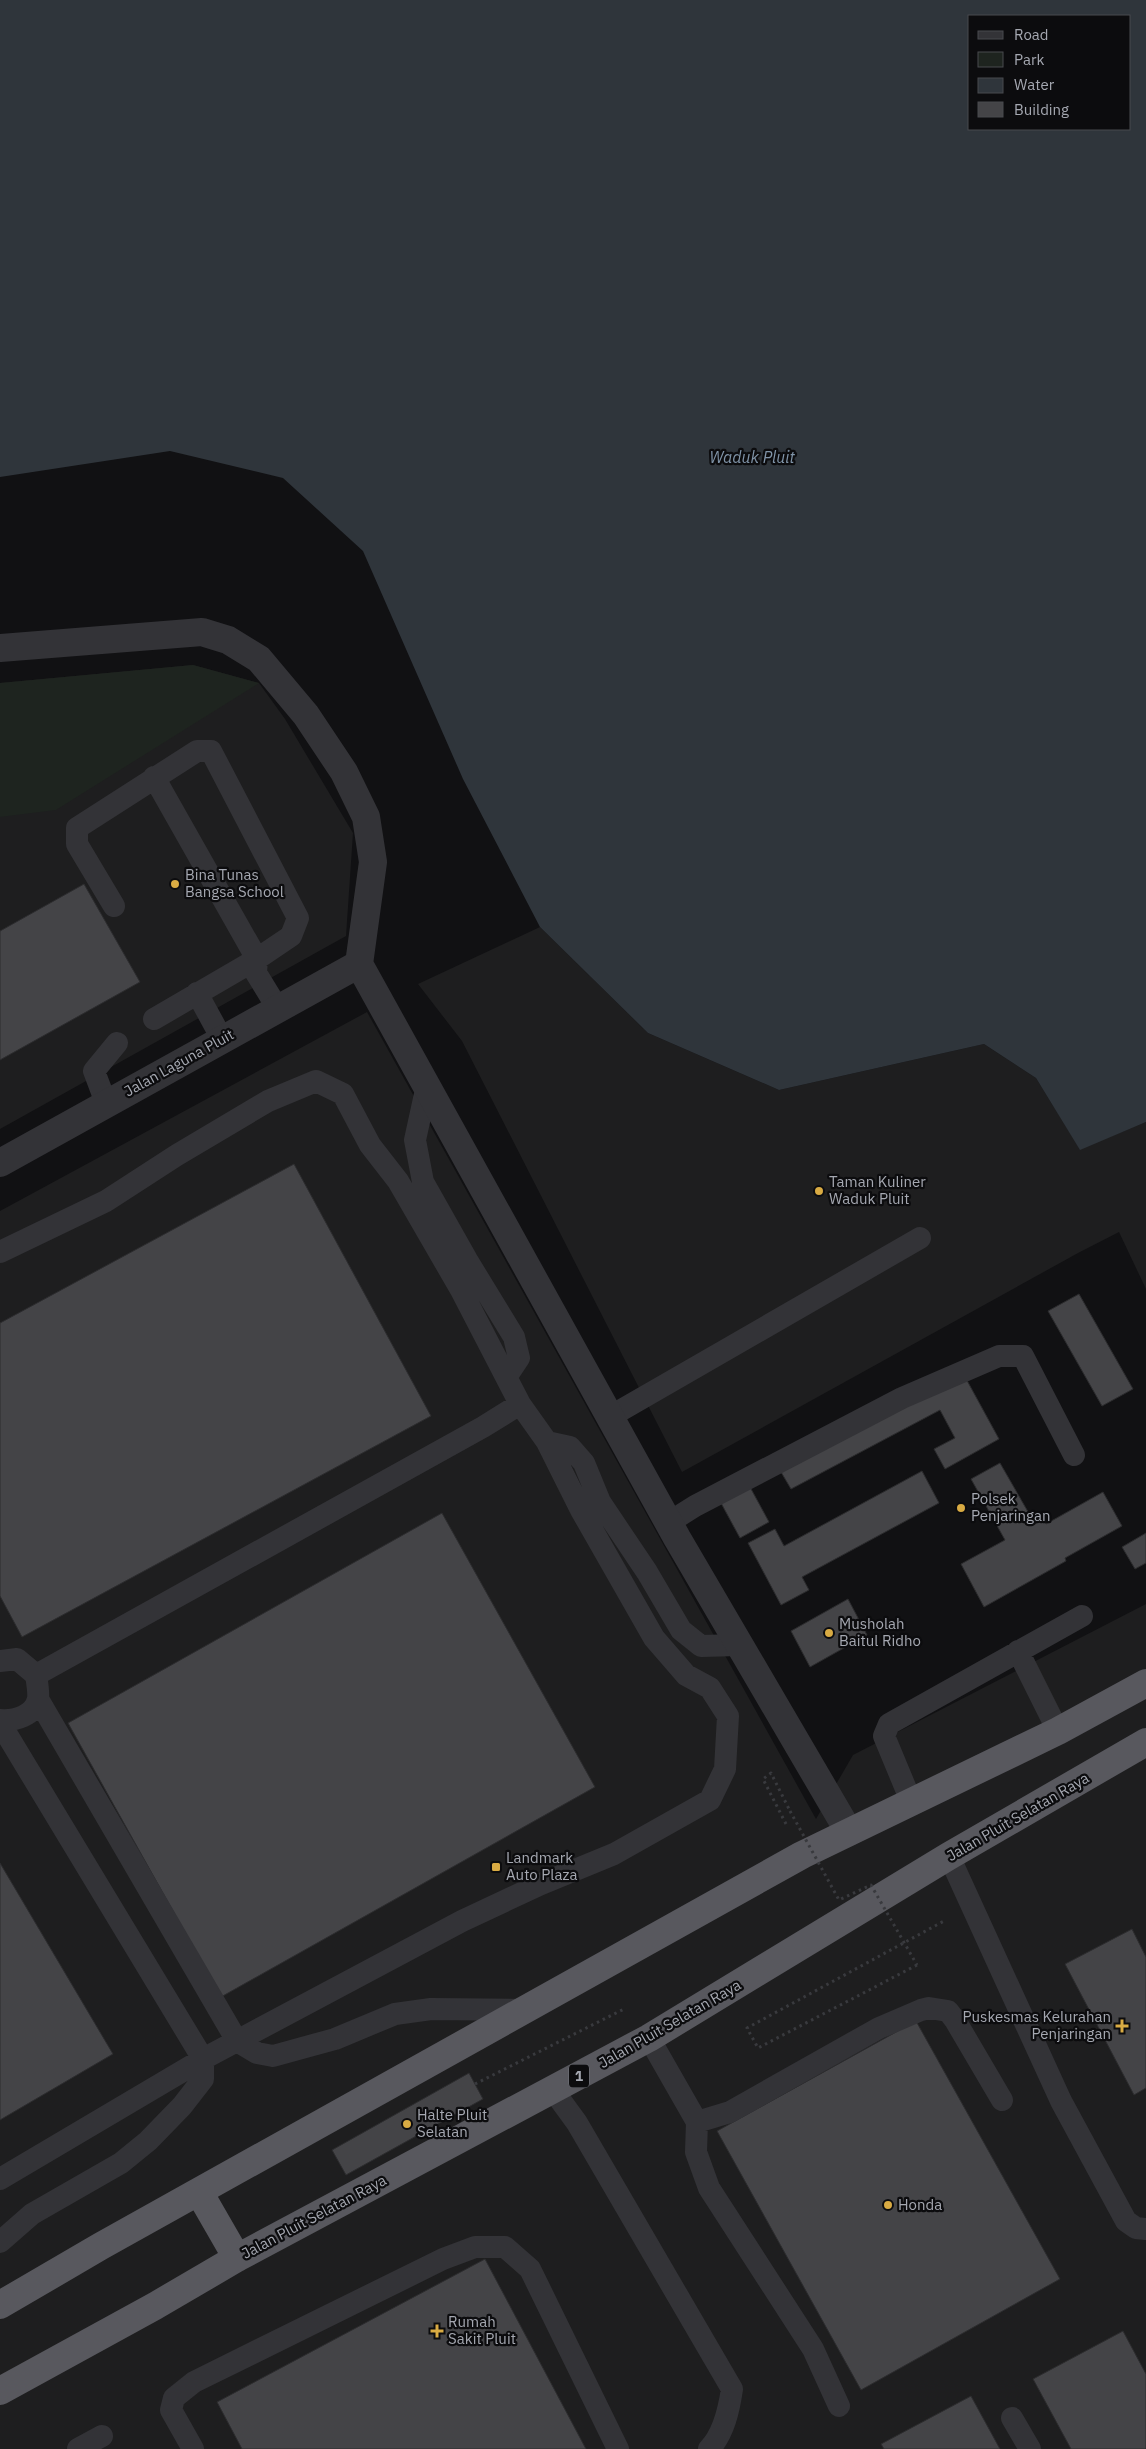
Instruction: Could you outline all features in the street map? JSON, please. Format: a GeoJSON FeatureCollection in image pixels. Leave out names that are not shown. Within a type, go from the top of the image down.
{"type":"FeatureCollection","features":[{"type":"Feature","properties":{"kind":"highway"},"geometry":{"type":"LineString","coordinates":[[0,2305],[802,1855],[1058,1731],[1146,1683]]}},
{"type":"Feature","properties":{"kind":"highway","name":"Jalan Pluit Selatan Raya"},"geometry":{"type":"LineString","coordinates":[[0,2391],[155,2306],[237,2258],[649,2038],[949,1856],[1146,1742]]}},
{"type":"Feature","properties":{"kind":"highway"},"geometry":{"type":"LineString","coordinates":[[199,2192],[237,2258]]}},
{"type":"Feature","properties":{"kind":"street"},"geometry":{"type":"LineString","coordinates":[[0,648],[202,632],[228,640],[259,659],[306,715],[344,772],[366,817],[373,862],[358,964],[611,1416],[668,1523],[849,1832]]}},
{"type":"Feature","properties":{"kind":"street","name":"Jalan Laguna Pluit"},"geometry":{"type":"LineString","coordinates":[[0,1163],[358,964]]}},
{"type":"Feature","properties":{"kind":"lane"},"geometry":{"type":"LineString","coordinates":[[114,906],[77,844],[77,828],[197,751],[211,751],[298,918],[291,936],[257,959],[154,1019]]}},
{"type":"Feature","properties":{"kind":"lane"},"geometry":{"type":"LineString","coordinates":[[154,777],[257,959],[256,973],[278,1009]]}},
{"type":"Feature","properties":{"kind":"lane"},"geometry":{"type":"LineString","coordinates":[[196,993],[222,1040]]}},
{"type":"Feature","properties":{"kind":"lane"},"geometry":{"type":"LineString","coordinates":[[106,1103],[94,1071],[117,1043]]}},
{"type":"Feature","properties":{"kind":"lane"},"geometry":{"type":"LineString","coordinates":[[0,1252],[106,1201],[177,1155],[268,1101],[316,1081],[343,1094],[370,1145],[398,1181],[508,1376],[520,1404],[547,1442],[580,1510],[654,1638],[686,1675],[710,1688],[728,1716],[725,1769],[710,1800],[614,1854],[541,1884],[462,1921],[203,2059],[0,2179]]}},
{"type":"Feature","properties":{"kind":"lane"},"geometry":{"type":"LineString","coordinates":[[427,1085],[415,1140],[423,1182],[467,1260],[514,1337],[519,1358],[508,1376]]}},
{"type":"Feature","properties":{"kind":"lane"},"geometry":{"type":"LineString","coordinates":[[611,1416],[920,1238]]}},
{"type":"Feature","properties":{"kind":"lane"},"geometry":{"type":"LineString","coordinates":[[668,1523],[695,1506],[902,1398],[999,1356],[1023,1356],[1074,1455]]}},
{"type":"Feature","properties":{"kind":"lane"},"geometry":{"type":"LineString","coordinates":[[36,1675],[483,1427],[520,1404]]}},
{"type":"Feature","properties":{"kind":"lane"},"geometry":{"type":"LineString","coordinates":[[547,1442],[570,1447],[584,1463],[600,1502],[647,1572],[680,1630],[701,1646],[739,1644]]}},
{"type":"Feature","properties":{"kind":"lane"},"geometry":{"type":"LineString","coordinates":[[911,1801],[884,1736],[889,1724],[1082,1616]]}},
{"type":"Feature","properties":{"kind":"lane"},"geometry":{"type":"LineString","coordinates":[[1018,1651],[1058,1731]]}},
{"type":"Feature","properties":{"kind":"lane"},"geometry":{"type":"LineString","coordinates":[[0,1661],[18,1659],[36,1675],[38,1699],[237,2041],[257,2053],[273,2056],[335,2039],[395,2014],[431,2009],[526,2010]]}},
{"type":"Feature","properties":{"kind":"lane"},"geometry":{"type":"LineString","coordinates":[[0,2242],[32,2214],[121,2163],[148,2141],[182,2106],[203,2080],[203,2059],[0,1722],[15,1721],[29,1713],[38,1699]]}},
{"type":"Feature","properties":{"kind":"lane"},"geometry":{"type":"LineString","coordinates":[[949,1856],[1061,2101],[1126,2221],[1136,2228],[1146,2229]]}},
{"type":"Feature","properties":{"kind":"lane"},"geometry":{"type":"LineString","coordinates":[[696,2122],[730,2112],[879,2028],[930,2008],[948,2011],[952,2015],[1002,2100]]}},
{"type":"Feature","properties":{"kind":"lane"},"geometry":{"type":"LineString","coordinates":[[649,2038],[696,2122],[696,2152],[709,2188],[813,2349],[839,2406]]}},
{"type":"Feature","properties":{"kind":"lane"},"geometry":{"type":"LineString","coordinates":[[554,2090],[577,2124],[732,2389],[729,2412],[714,2445],[709,2449]]}},
{"type":"Feature","properties":{"kind":"lane"},"geometry":{"type":"LineString","coordinates":[[193,2449],[171,2410],[174,2398],[194,2382],[444,2259],[475,2247],[505,2247],[530,2269],[618,2449]]}},
{"type":"Feature","properties":{"kind":"lane"},"geometry":{"type":"LineString","coordinates":[[1012,2418],[1030,2449]]}},
{"type":"Feature","properties":{"kind":"lane"},"geometry":{"type":"LineString","coordinates":[[78,2449],[102,2436]]}},
{"type":"Feature","properties":{"kind":"path"},"geometry":{"type":"LineString","coordinates":[[789,1829],[763,1779],[771,1773],[839,1900],[870,1884],[917,1965],[758,2048],[746,2028],[944,1921],[940,1913]]}},
{"type":"Feature","properties":{"kind":"shaded area","name":"Bina Tunas Bangsa School"},"geometry":{"type":"Polygon","coordinates":[[[193,665],[259,683],[285,719],[353,833],[346,936],[0,1129],[0,683],[193,665]]]}},
{"type":"Feature","properties":{"kind":"shaded area","name":"Taman Kuliner Waduk Pluit"},"geometry":{"type":"Polygon","coordinates":[[[540,927],[648,1033],[779,1090],[984,1044],[1036,1078],[1080,1149],[1146,1122],[1146,1289],[1119,1232],[682,1472],[462,1041],[418,984],[540,927]]]}},
{"type":"Feature","properties":{"kind":"shaded area"},"geometry":{"type":"Polygon","coordinates":[[[367,1012],[816,1819],[853,1755],[1146,1604],[1146,2449],[0,2449],[0,1211],[367,1012]]]}},
{"type":"Feature","properties":{"kind":"green space"},"geometry":{"type":"Polygon","coordinates":[[[193,665],[259,683],[56,810],[0,817],[0,683],[193,665]]]}},
{"type":"Feature","properties":{"kind":"water","name":"Waduk Pluit"},"geometry":{"type":"Polygon","coordinates":[[[0,0],[1146,0],[1146,1122],[1080,1150],[1036,1078],[984,1044],[779,1090],[648,1033],[540,927],[463,779],[363,551],[283,478],[170,451],[0,477],[0,0]]]}},
{"type":"Feature","properties":{"kind":"building"},"geometry":{"type":"Polygon","coordinates":[[[84,884],[140,982],[0,1060],[0,931],[84,884]]]}},
{"type":"Feature","properties":{"kind":"building"},"geometry":{"type":"Polygon","coordinates":[[[294,1164],[431,1416],[22,1637],[0,1596],[0,1323],[294,1164]]]}},
{"type":"Feature","properties":{"kind":"building"},"geometry":{"type":"Polygon","coordinates":[[[1079,1294],[1133,1389],[1102,1406],[1048,1311],[1079,1294]]]}},
{"type":"Feature","properties":{"kind":"building"},"geometry":{"type":"Polygon","coordinates":[[[964,1375],[999,1439],[945,1469],[934,1449],[955,1438],[940,1410],[791,1489],[781,1472],[964,1375]]]}},
{"type":"Feature","properties":{"kind":"building"},"geometry":{"type":"Polygon","coordinates":[[[1000,1463],[1035,1524],[1043,1519],[1046,1524],[1103,1492],[1122,1526],[1065,1558],[1066,1561],[984,1607],[961,1564],[1005,1540],[971,1479],[1000,1463]]]}},
{"type":"Feature","properties":{"kind":"building"},"geometry":{"type":"Polygon","coordinates":[[[922,1471],[939,1503],[802,1577],[809,1590],[781,1605],[748,1543],[775,1529],[784,1546],[922,1471]]]}},
{"type":"Feature","properties":{"kind":"building"},"geometry":{"type":"Polygon","coordinates":[[[750,1487],[769,1522],[740,1538],[721,1503],[750,1487]]]}},
{"type":"Feature","properties":{"kind":"building"},"geometry":{"type":"Polygon","coordinates":[[[442,1513],[595,1787],[221,1997],[68,1723],[442,1513]]]}},
{"type":"Feature","properties":{"kind":"building"},"geometry":{"type":"Polygon","coordinates":[[[1146,1533],[1146,1563],[1135,1569],[1122,1547],[1146,1533]]]}},
{"type":"Feature","properties":{"kind":"building","name":"Musholah Baitul Ridho"},"geometry":{"type":"Polygon","coordinates":[[[848,1599],[867,1635],[810,1667],[791,1631],[848,1599]]]}},
{"type":"Feature","properties":{"kind":"building"},"geometry":{"type":"Polygon","coordinates":[[[0,1863],[113,2054],[0,2120],[0,1863]]]}},
{"type":"Feature","properties":{"kind":"building","name":"Puskesmas Kelurahan Penjaringan"},"geometry":{"type":"Polygon","coordinates":[[[1132,1929],[1146,1957],[1146,2088],[1134,2095],[1065,1964],[1132,1929]]]}},
{"type":"Feature","properties":{"kind":"building","name":"Honda"},"geometry":{"type":"Polygon","coordinates":[[[916,2021],[1060,2279],[861,2390],[717,2131],[916,2021]]]}},
{"type":"Feature","properties":{"kind":"building","name":"Halte Pluit Selatan"},"geometry":{"type":"Polygon","coordinates":[[[469,2073],[483,2099],[346,2175],[332,2150],[469,2073]]]}},
{"type":"Feature","properties":{"kind":"building","name":"Rumah Sakit Pluit"},"geometry":{"type":"Polygon","coordinates":[[[485,2259],[586,2449],[242,2449],[217,2402],[485,2259]]]}},
{"type":"Feature","properties":{"kind":"building"},"geometry":{"type":"Polygon","coordinates":[[[1123,2331],[1146,2374],[1146,2449],[1071,2449],[1033,2379],[1123,2331]]]}},
{"type":"Feature","properties":{"kind":"building"},"geometry":{"type":"Polygon","coordinates":[[[971,2396],[1000,2449],[884,2449],[881,2444],[971,2396]]]}},
{"type":"Feature","properties":{"kind":"place","name":"Bina Tunas Bangsa School"},"geometry":{"type":"Point","coordinates":[175,884]}},
{"type":"Feature","properties":{"kind":"place","name":"Taman Kuliner Waduk Pluit"},"geometry":{"type":"Point","coordinates":[819,1191]}},
{"type":"Feature","properties":{"kind":"place","name":"Polsek Penjaringan"},"geometry":{"type":"Point","coordinates":[961,1508]}},
{"type":"Feature","properties":{"kind":"place","name":"Musholah Baitul Ridho"},"geometry":{"type":"Point","coordinates":[829,1633]}},
{"type":"Feature","properties":{"kind":"place","name":"Landmark Auto Plaza"},"geometry":{"type":"Point","coordinates":[496,1867]}},
{"type":"Feature","properties":{"kind":"place","name":"Puskesmas Kelurahan Penjaringan"},"geometry":{"type":"Point","coordinates":[1122,2026]}},
{"type":"Feature","properties":{"kind":"place","name":"Halte Pluit Selatan"},"geometry":{"type":"Point","coordinates":[407,2124]}},
{"type":"Feature","properties":{"kind":"place","name":"Honda"},"geometry":{"type":"Point","coordinates":[888,2205]}},
{"type":"Feature","properties":{"kind":"place","name":"Rumah Sakit Pluit"},"geometry":{"type":"Point","coordinates":[437,2331]}}]}
